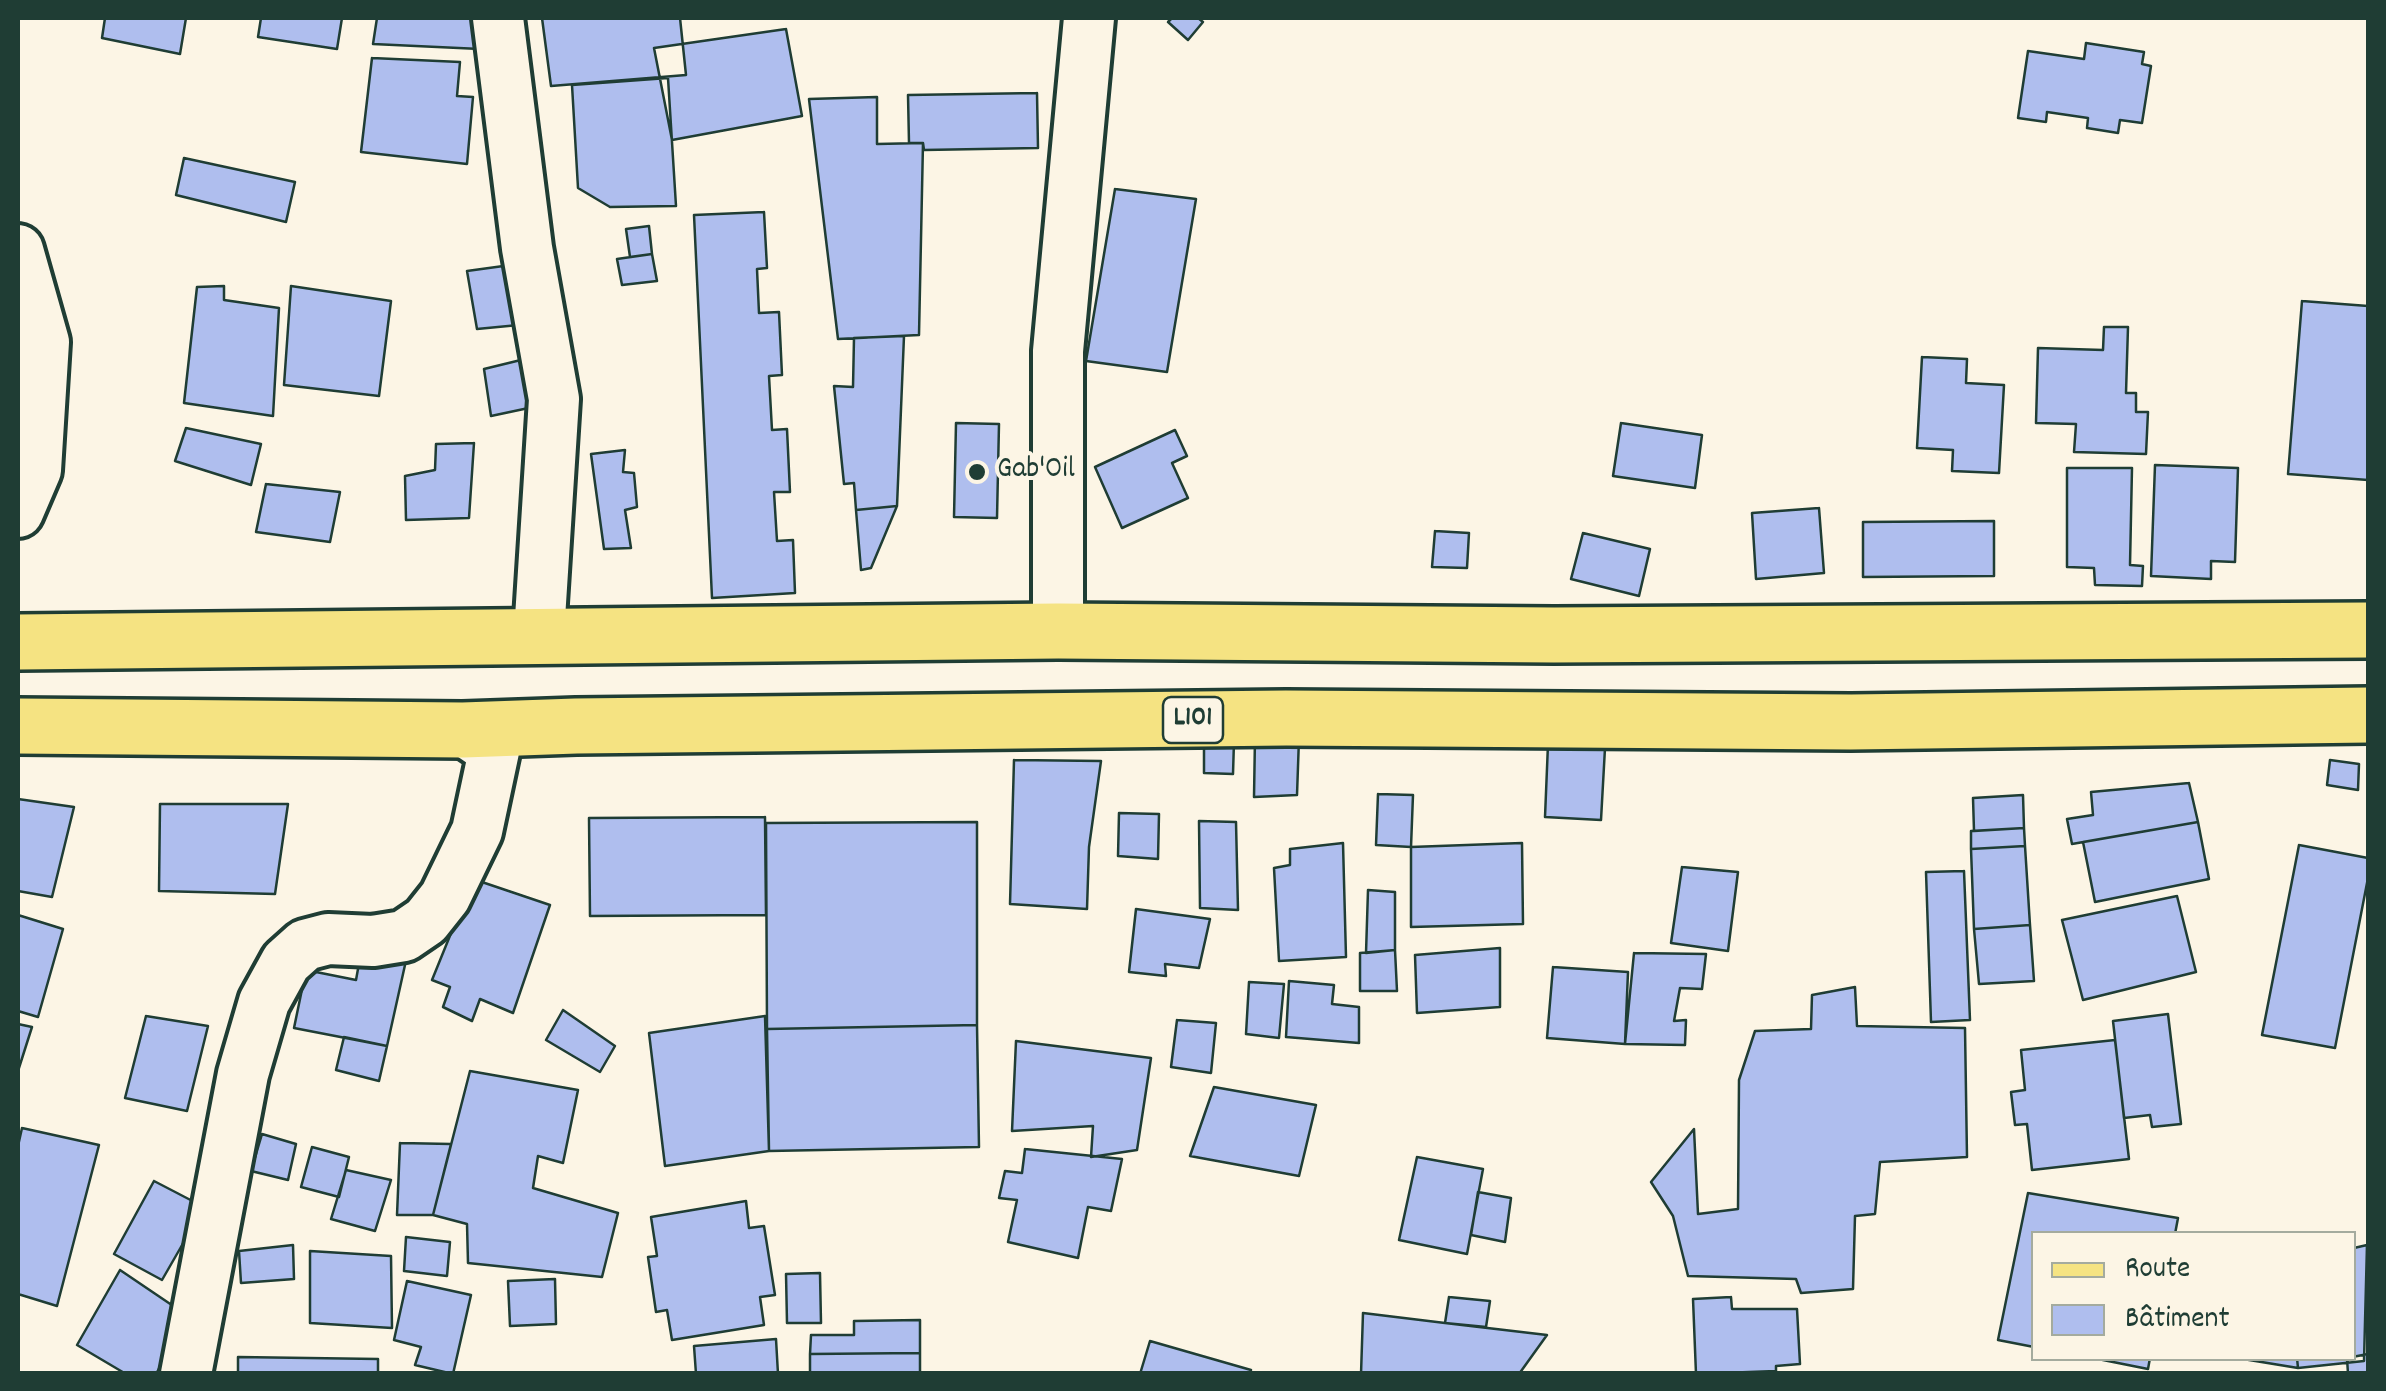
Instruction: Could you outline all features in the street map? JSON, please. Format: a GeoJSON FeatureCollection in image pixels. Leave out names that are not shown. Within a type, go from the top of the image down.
{"type":"FeatureCollection","features":[{"type":"Feature","properties":{"kind":"main road"},"geometry":{"type":"LineString","coordinates":[[18,642],[1058,631],[1573,635],[2368,630]]}},
{"type":"Feature","properties":{"kind":"main road","name":"L101"},"geometry":{"type":"LineString","coordinates":[[18,726],[463,730],[1286,718],[1869,722],[2368,715]]}},
{"type":"Feature","properties":{"kind":"street"},"geometry":{"type":"LineString","coordinates":[[498,18],[527,248],[554,399],[539,634]]}},
{"type":"Feature","properties":{"kind":"street"},"geometry":{"type":"LineString","coordinates":[[1058,631],[1058,351],[1089,18]]}},
{"type":"Feature","properties":{"kind":"street"},"geometry":{"type":"LineString","coordinates":[[18,250],[44,342],[36,470],[18,512]]}},
{"type":"Feature","properties":{"kind":"street"},"geometry":{"type":"LineString","coordinates":[[186,1374],[243,1074],[264,1002],[286,962],[305,945],[328,940],[373,942],[404,936],[426,921],[445,897],[477,831],[494,750],[463,730]]}},
{"type":"Feature","properties":{"kind":"building"},"geometry":{"type":"Polygon","coordinates":[[[105,18],[186,18],[180,54],[102,38],[105,18]]]}},
{"type":"Feature","properties":{"kind":"building"},"geometry":{"type":"Polygon","coordinates":[[[261,18],[342,18],[337,49],[258,37],[261,18]]]}},
{"type":"Feature","properties":{"kind":"building"},"geometry":{"type":"Polygon","coordinates":[[[377,18],[485,18],[480,49],[373,44],[377,18]]]}},
{"type":"Feature","properties":{"kind":"building"},"geometry":{"type":"Polygon","coordinates":[[[542,18],[680,18],[686,75],[551,86],[542,18]]]}},
{"type":"Feature","properties":{"kind":"building"},"geometry":{"type":"Polygon","coordinates":[[[1172,18],[1198,18],[1203,22],[1188,40],[1168,22],[1172,18]]]}},
{"type":"Feature","properties":{"kind":"building"},"geometry":{"type":"Polygon","coordinates":[[[786,29],[802,116],[672,140],[654,48],[786,29]]]}},
{"type":"Feature","properties":{"kind":"building"},"geometry":{"type":"Polygon","coordinates":[[[2086,43],[2144,52],[2142,64],[2151,66],[2142,123],[2120,120],[2118,133],[2087,128],[2088,118],[2047,112],[2046,122],[2018,118],[2028,51],[2084,59],[2086,43]]]}},
{"type":"Feature","properties":{"kind":"building"},"geometry":{"type":"Polygon","coordinates":[[[372,58],[460,62],[457,96],[473,97],[467,164],[361,152],[372,58]]]}},
{"type":"Feature","properties":{"kind":"building"},"geometry":{"type":"Polygon","coordinates":[[[668,78],[676,206],[610,207],[578,188],[572,85],[668,78]]]}},
{"type":"Feature","properties":{"kind":"building"},"geometry":{"type":"Polygon","coordinates":[[[1037,93],[1038,148],[924,150],[923,143],[909,143],[908,95],[1037,93]]]}},
{"type":"Feature","properties":{"kind":"building"},"geometry":{"type":"Polygon","coordinates":[[[877,97],[877,144],[923,143],[919,335],[838,339],[809,99],[877,97]]]}},
{"type":"Feature","properties":{"kind":"building"},"geometry":{"type":"Polygon","coordinates":[[[184,158],[295,182],[286,222],[176,195],[184,158]]]}},
{"type":"Feature","properties":{"kind":"building"},"geometry":{"type":"Polygon","coordinates":[[[1115,189],[1196,199],[1167,372],[1086,361],[1115,189]]]}},
{"type":"Feature","properties":{"kind":"building"},"geometry":{"type":"Polygon","coordinates":[[[764,212],[767,268],[757,269],[759,313],[779,312],[782,375],[769,376],[772,430],[787,429],[790,492],[774,492],[777,541],[793,540],[795,593],[712,598],[694,215],[764,212]]]}},
{"type":"Feature","properties":{"kind":"building"},"geometry":{"type":"Polygon","coordinates":[[[649,226],[652,254],[630,257],[626,229],[649,226]]]}},
{"type":"Feature","properties":{"kind":"building"},"geometry":{"type":"Polygon","coordinates":[[[652,254],[657,281],[622,285],[617,259],[652,254]]]}},
{"type":"Feature","properties":{"kind":"building"},"geometry":{"type":"Polygon","coordinates":[[[518,264],[529,324],[477,329],[467,271],[518,264]]]}},
{"type":"Feature","properties":{"kind":"building"},"geometry":{"type":"Polygon","coordinates":[[[224,286],[224,300],[279,308],[273,416],[184,403],[197,287],[224,286]]]}},
{"type":"Feature","properties":{"kind":"building"},"geometry":{"type":"Polygon","coordinates":[[[291,286],[391,301],[379,396],[284,385],[291,286]]]}},
{"type":"Feature","properties":{"kind":"building"},"geometry":{"type":"Polygon","coordinates":[[[2302,301],[2368,306],[2368,480],[2288,474],[2302,301]]]}},
{"type":"Feature","properties":{"kind":"building"},"geometry":{"type":"Polygon","coordinates":[[[2104,327],[2128,327],[2126,393],[2136,393],[2136,412],[2148,412],[2146,454],[2074,452],[2076,424],[2036,423],[2038,348],[2103,350],[2104,327]]]}},
{"type":"Feature","properties":{"kind":"building"},"geometry":{"type":"Polygon","coordinates":[[[904,336],[897,506],[856,510],[854,483],[844,484],[834,386],[853,387],[854,338],[904,336]]]}},
{"type":"Feature","properties":{"kind":"building"},"geometry":{"type":"Polygon","coordinates":[[[1922,357],[1967,359],[1966,383],[2004,385],[1999,473],[1952,471],[1953,450],[1917,448],[1922,357]]]}},
{"type":"Feature","properties":{"kind":"building"},"geometry":{"type":"Polygon","coordinates":[[[529,358],[538,406],[491,416],[484,369],[529,358]]]}},
{"type":"Feature","properties":{"kind":"building"},"geometry":{"type":"Polygon","coordinates":[[[956,423],[999,424],[997,518],[954,517],[956,423]]]}},
{"type":"Feature","properties":{"kind":"building"},"geometry":{"type":"Polygon","coordinates":[[[1621,423],[1702,435],[1695,488],[1613,476],[1621,423]]]}},
{"type":"Feature","properties":{"kind":"building"},"geometry":{"type":"Polygon","coordinates":[[[186,428],[261,444],[251,485],[175,461],[186,428]]]}},
{"type":"Feature","properties":{"kind":"building"},"geometry":{"type":"Polygon","coordinates":[[[1175,430],[1187,456],[1172,463],[1188,498],[1122,528],[1095,467],[1175,430]]]}},
{"type":"Feature","properties":{"kind":"building"},"geometry":{"type":"Polygon","coordinates":[[[474,443],[469,518],[406,520],[405,476],[435,470],[436,444],[474,443]]]}},
{"type":"Feature","properties":{"kind":"building"},"geometry":{"type":"Polygon","coordinates":[[[625,450],[623,472],[634,473],[637,507],[625,510],[631,548],[604,549],[591,454],[625,450]]]}},
{"type":"Feature","properties":{"kind":"building"},"geometry":{"type":"Polygon","coordinates":[[[2155,465],[2238,468],[2235,562],[2211,561],[2211,579],[2151,576],[2155,465]]]}},
{"type":"Feature","properties":{"kind":"building"},"geometry":{"type":"Polygon","coordinates":[[[2067,468],[2132,468],[2130,565],[2143,566],[2142,586],[2095,585],[2094,568],[2067,567],[2067,468]]]}},
{"type":"Feature","properties":{"kind":"building"},"geometry":{"type":"Polygon","coordinates":[[[266,484],[340,492],[330,542],[256,532],[266,484]]]}},
{"type":"Feature","properties":{"kind":"building"},"geometry":{"type":"Polygon","coordinates":[[[897,506],[871,568],[861,570],[856,510],[897,506]]]}},
{"type":"Feature","properties":{"kind":"building"},"geometry":{"type":"Polygon","coordinates":[[[1819,508],[1824,573],[1756,579],[1752,513],[1819,508]]]}},
{"type":"Feature","properties":{"kind":"building"},"geometry":{"type":"Polygon","coordinates":[[[1994,521],[1994,576],[1863,577],[1863,522],[1994,521]]]}},
{"type":"Feature","properties":{"kind":"building"},"geometry":{"type":"Polygon","coordinates":[[[1435,531],[1469,533],[1467,568],[1432,567],[1435,531]]]}},
{"type":"Feature","properties":{"kind":"building"},"geometry":{"type":"Polygon","coordinates":[[[1583,533],[1650,549],[1639,596],[1571,579],[1583,533]]]}},
{"type":"Feature","properties":{"kind":"building"},"geometry":{"type":"Polygon","coordinates":[[[1255,737],[1299,738],[1297,795],[1254,797],[1255,737]]]}},
{"type":"Feature","properties":{"kind":"building"},"geometry":{"type":"Polygon","coordinates":[[[1234,741],[1233,774],[1204,773],[1204,743],[1234,741]]]}},
{"type":"Feature","properties":{"kind":"building"},"geometry":{"type":"Polygon","coordinates":[[[1548,744],[1605,748],[1601,820],[1545,817],[1548,744]]]}},
{"type":"Feature","properties":{"kind":"building"},"geometry":{"type":"Polygon","coordinates":[[[1014,760],[1101,761],[1089,847],[1087,909],[1010,904],[1014,760]]]}},
{"type":"Feature","properties":{"kind":"building"},"geometry":{"type":"Polygon","coordinates":[[[2330,760],[2359,764],[2358,790],[2327,785],[2330,760]]]}},
{"type":"Feature","properties":{"kind":"building"},"geometry":{"type":"Polygon","coordinates":[[[2189,783],[2198,822],[2072,844],[2067,819],[2093,815],[2091,792],[2189,783]]]}},
{"type":"Feature","properties":{"kind":"building"},"geometry":{"type":"Polygon","coordinates":[[[1378,794],[1413,795],[1411,847],[1376,845],[1378,794]]]}},
{"type":"Feature","properties":{"kind":"building"},"geometry":{"type":"Polygon","coordinates":[[[2023,795],[2024,828],[1974,831],[1973,798],[2023,795]]]}},
{"type":"Feature","properties":{"kind":"building"},"geometry":{"type":"Polygon","coordinates":[[[18,799],[74,807],[52,897],[18,891],[18,799]]]}},
{"type":"Feature","properties":{"kind":"building"},"geometry":{"type":"Polygon","coordinates":[[[160,804],[288,804],[275,894],[159,891],[160,804]]]}},
{"type":"Feature","properties":{"kind":"building"},"geometry":{"type":"Polygon","coordinates":[[[1119,813],[1159,814],[1158,859],[1118,856],[1119,813]]]}},
{"type":"Feature","properties":{"kind":"building"},"geometry":{"type":"Polygon","coordinates":[[[765,817],[766,915],[590,916],[589,818],[765,817]]]}},
{"type":"Feature","properties":{"kind":"building"},"geometry":{"type":"Polygon","coordinates":[[[1199,821],[1236,822],[1238,910],[1200,908],[1199,821]]]}},
{"type":"Feature","properties":{"kind":"building"},"geometry":{"type":"Polygon","coordinates":[[[977,822],[977,1025],[767,1029],[766,823],[977,822]]]}},
{"type":"Feature","properties":{"kind":"building"},"geometry":{"type":"Polygon","coordinates":[[[2198,822],[2209,879],[2095,902],[2083,842],[2198,822]]]}},
{"type":"Feature","properties":{"kind":"building"},"geometry":{"type":"Polygon","coordinates":[[[2024,828],[2025,846],[1971,849],[1971,831],[2024,828]]]}},
{"type":"Feature","properties":{"kind":"building"},"geometry":{"type":"Polygon","coordinates":[[[1343,843],[1346,957],[1279,961],[1274,868],[1290,865],[1290,849],[1343,843]]]}},
{"type":"Feature","properties":{"kind":"building"},"geometry":{"type":"Polygon","coordinates":[[[1522,843],[1523,924],[1411,927],[1411,847],[1522,843]]]}},
{"type":"Feature","properties":{"kind":"building"},"geometry":{"type":"Polygon","coordinates":[[[2299,845],[2368,858],[2368,878],[2335,1048],[2262,1035],[2299,845]]]}},
{"type":"Feature","properties":{"kind":"building"},"geometry":{"type":"Polygon","coordinates":[[[2025,846],[2030,925],[1974,929],[1971,849],[2025,846]]]}},
{"type":"Feature","properties":{"kind":"building"},"geometry":{"type":"Polygon","coordinates":[[[1682,867],[1738,872],[1728,951],[1671,943],[1682,867]]]}},
{"type":"Feature","properties":{"kind":"building"},"geometry":{"type":"Polygon","coordinates":[[[1964,871],[1970,1020],[1931,1022],[1926,872],[1964,871]]]}},
{"type":"Feature","properties":{"kind":"building"},"geometry":{"type":"Polygon","coordinates":[[[473,879],[550,905],[513,1013],[480,999],[472,1021],[443,1007],[450,987],[432,980],[473,879]]]}},
{"type":"Feature","properties":{"kind":"building"},"geometry":{"type":"Polygon","coordinates":[[[1368,890],[1395,892],[1395,950],[1366,953],[1368,890]]]}},
{"type":"Feature","properties":{"kind":"building"},"geometry":{"type":"Polygon","coordinates":[[[2177,896],[2196,972],[2083,1000],[2062,920],[2177,896]]]}},
{"type":"Feature","properties":{"kind":"building"},"geometry":{"type":"Polygon","coordinates":[[[1136,909],[1210,919],[1199,968],[1165,964],[1166,976],[1129,972],[1136,909]]]}},
{"type":"Feature","properties":{"kind":"building"},"geometry":{"type":"Polygon","coordinates":[[[18,915],[63,929],[38,1017],[18,1011],[18,915]]]}},
{"type":"Feature","properties":{"kind":"building"},"geometry":{"type":"Polygon","coordinates":[[[2030,925],[2034,981],[1979,984],[1974,929],[2030,925]]]}},
{"type":"Feature","properties":{"kind":"building"},"geometry":{"type":"Polygon","coordinates":[[[362,947],[407,956],[387,1046],[294,1028],[306,970],[356,980],[362,947]]]}},
{"type":"Feature","properties":{"kind":"building"},"geometry":{"type":"Polygon","coordinates":[[[1500,948],[1500,1007],[1417,1013],[1415,955],[1500,948]]]}},
{"type":"Feature","properties":{"kind":"building"},"geometry":{"type":"Polygon","coordinates":[[[1395,950],[1397,991],[1360,991],[1360,953],[1395,950]]]}},
{"type":"Feature","properties":{"kind":"building"},"geometry":{"type":"Polygon","coordinates":[[[1634,953],[1706,954],[1702,989],[1680,988],[1674,1021],[1686,1020],[1685,1045],[1625,1044],[1634,953]]]}},
{"type":"Feature","properties":{"kind":"building"},"geometry":{"type":"Polygon","coordinates":[[[1553,967],[1628,972],[1625,1044],[1547,1038],[1553,967]]]}},
{"type":"Feature","properties":{"kind":"building"},"geometry":{"type":"Polygon","coordinates":[[[1289,981],[1334,985],[1332,1004],[1359,1007],[1359,1043],[1286,1037],[1289,981]]]}},
{"type":"Feature","properties":{"kind":"building"},"geometry":{"type":"Polygon","coordinates":[[[1249,982],[1284,984],[1279,1038],[1246,1034],[1249,982]]]}},
{"type":"Feature","properties":{"kind":"building"},"geometry":{"type":"Polygon","coordinates":[[[1855,987],[1857,1026],[1965,1028],[1967,1157],[1880,1162],[1875,1214],[1855,1216],[1853,1289],[1801,1293],[1796,1279],[1688,1276],[1673,1216],[1651,1182],[1694,1129],[1698,1214],[1738,1209],[1739,1080],[1755,1031],[1811,1029],[1812,995],[1855,987]]]}},
{"type":"Feature","properties":{"kind":"building"},"geometry":{"type":"Polygon","coordinates":[[[563,1010],[615,1046],[600,1072],[546,1040],[563,1010]]]}},
{"type":"Feature","properties":{"kind":"building"},"geometry":{"type":"Polygon","coordinates":[[[2168,1014],[2181,1124],[2152,1127],[2150,1115],[2124,1118],[2113,1021],[2168,1014]]]}},
{"type":"Feature","properties":{"kind":"building"},"geometry":{"type":"Polygon","coordinates":[[[146,1016],[208,1026],[187,1111],[125,1098],[146,1016]]]}},
{"type":"Feature","properties":{"kind":"building"},"geometry":{"type":"Polygon","coordinates":[[[765,1016],[769,1151],[665,1166],[649,1033],[765,1016]]]}},
{"type":"Feature","properties":{"kind":"building"},"geometry":{"type":"Polygon","coordinates":[[[1177,1020],[1216,1023],[1211,1073],[1171,1067],[1177,1020]]]}},
{"type":"Feature","properties":{"kind":"building"},"geometry":{"type":"Polygon","coordinates":[[[18,1024],[32,1027],[18,1071],[18,1024]]]}},
{"type":"Feature","properties":{"kind":"building"},"geometry":{"type":"Polygon","coordinates":[[[977,1025],[979,1147],[769,1151],[767,1029],[977,1025]]]}},
{"type":"Feature","properties":{"kind":"building"},"geometry":{"type":"Polygon","coordinates":[[[344,1037],[387,1046],[379,1081],[336,1070],[344,1037]]]}},
{"type":"Feature","properties":{"kind":"building"},"geometry":{"type":"Polygon","coordinates":[[[2115,1040],[2129,1159],[2032,1170],[2027,1124],[2015,1125],[2011,1092],[2025,1090],[2021,1050],[2115,1040]]]}},
{"type":"Feature","properties":{"kind":"building"},"geometry":{"type":"Polygon","coordinates":[[[1016,1041],[1151,1058],[1137,1150],[1091,1157],[1093,1126],[1012,1131],[1016,1041]]]}},
{"type":"Feature","properties":{"kind":"building"},"geometry":{"type":"Polygon","coordinates":[[[470,1071],[578,1090],[563,1163],[538,1156],[533,1188],[618,1213],[602,1277],[468,1263],[467,1224],[433,1215],[470,1071]]]}},
{"type":"Feature","properties":{"kind":"building"},"geometry":{"type":"Polygon","coordinates":[[[1214,1087],[1316,1105],[1299,1176],[1190,1156],[1214,1087]]]}},
{"type":"Feature","properties":{"kind":"building"},"geometry":{"type":"Polygon","coordinates":[[[22,1128],[99,1145],[57,1306],[18,1294],[18,1146],[22,1128]]]}},
{"type":"Feature","properties":{"kind":"building"},"geometry":{"type":"Polygon","coordinates":[[[262,1134],[296,1144],[288,1180],[251,1171],[262,1134]]]}},
{"type":"Feature","properties":{"kind":"building"},"geometry":{"type":"Polygon","coordinates":[[[400,1143],[451,1144],[433,1215],[397,1215],[400,1143]]]}},
{"type":"Feature","properties":{"kind":"building"},"geometry":{"type":"Polygon","coordinates":[[[312,1147],[349,1157],[339,1197],[301,1187],[312,1147]]]}},
{"type":"Feature","properties":{"kind":"building"},"geometry":{"type":"Polygon","coordinates":[[[1025,1149],[1122,1159],[1111,1211],[1088,1207],[1078,1258],[1008,1242],[1017,1200],[999,1198],[1005,1171],[1022,1173],[1025,1149]]]}},
{"type":"Feature","properties":{"kind":"building"},"geometry":{"type":"Polygon","coordinates":[[[1417,1157],[1483,1169],[1467,1254],[1399,1240],[1417,1157]]]}},
{"type":"Feature","properties":{"kind":"building"},"geometry":{"type":"Polygon","coordinates":[[[346,1170],[391,1180],[375,1231],[331,1219],[346,1170]]]}},
{"type":"Feature","properties":{"kind":"building"},"geometry":{"type":"Polygon","coordinates":[[[154,1181],[204,1207],[162,1280],[114,1254],[154,1181]]]}},
{"type":"Feature","properties":{"kind":"building"},"geometry":{"type":"Polygon","coordinates":[[[1478,1192],[1511,1198],[1505,1242],[1471,1235],[1478,1192]]]}},
{"type":"Feature","properties":{"kind":"building"},"geometry":{"type":"Polygon","coordinates":[[[2028,1193],[2178,1218],[2176,1231],[2031,1231],[2031,1346],[1998,1340],[2028,1193]]]}},
{"type":"Feature","properties":{"kind":"building"},"geometry":{"type":"Polygon","coordinates":[[[746,1201],[749,1228],[764,1226],[775,1295],[760,1297],[764,1325],[672,1340],[667,1310],[656,1312],[648,1257],[657,1256],[651,1217],[746,1201]]]}},
{"type":"Feature","properties":{"kind":"building"},"geometry":{"type":"Polygon","coordinates":[[[406,1237],[450,1242],[447,1276],[404,1271],[406,1237]]]}},
{"type":"Feature","properties":{"kind":"building"},"geometry":{"type":"Polygon","coordinates":[[[293,1245],[294,1279],[241,1283],[239,1251],[293,1245]]]}},
{"type":"Feature","properties":{"kind":"building"},"geometry":{"type":"Polygon","coordinates":[[[2367,1245],[2364,1361],[2298,1368],[2297,1361],[2356,1361],[2356,1248],[2367,1245]]]}},
{"type":"Feature","properties":{"kind":"building"},"geometry":{"type":"Polygon","coordinates":[[[310,1251],[391,1256],[392,1328],[310,1323],[310,1251]]]}},
{"type":"Feature","properties":{"kind":"building"},"geometry":{"type":"Polygon","coordinates":[[[120,1270],[188,1316],[156,1374],[126,1374],[77,1345],[120,1270]]]}},
{"type":"Feature","properties":{"kind":"building"},"geometry":{"type":"Polygon","coordinates":[[[820,1273],[821,1323],[787,1323],[786,1274],[820,1273]]]}},
{"type":"Feature","properties":{"kind":"building"},"geometry":{"type":"Polygon","coordinates":[[[555,1279],[556,1324],[510,1326],[508,1281],[555,1279]]]}},
{"type":"Feature","properties":{"kind":"building"},"geometry":{"type":"Polygon","coordinates":[[[407,1281],[471,1295],[453,1374],[415,1365],[421,1347],[394,1340],[407,1281]]]}},
{"type":"Feature","properties":{"kind":"building"},"geometry":{"type":"Polygon","coordinates":[[[1449,1297],[1490,1301],[1486,1327],[1445,1323],[1449,1297]]]}},
{"type":"Feature","properties":{"kind":"building"},"geometry":{"type":"Polygon","coordinates":[[[1731,1297],[1732,1309],[1797,1309],[1800,1364],[1776,1366],[1776,1371],[1696,1374],[1693,1299],[1731,1297]]]}},
{"type":"Feature","properties":{"kind":"building"},"geometry":{"type":"Polygon","coordinates":[[[1363,1313],[1547,1335],[1519,1374],[1361,1374],[1363,1313]]]}},
{"type":"Feature","properties":{"kind":"building"},"geometry":{"type":"Polygon","coordinates":[[[920,1320],[920,1353],[810,1354],[811,1335],[854,1335],[854,1321],[920,1320]]]}},
{"type":"Feature","properties":{"kind":"building"},"geometry":{"type":"Polygon","coordinates":[[[776,1339],[778,1374],[696,1374],[694,1346],[776,1339]]]}},
{"type":"Feature","properties":{"kind":"building"},"geometry":{"type":"Polygon","coordinates":[[[1150,1341],[1251,1370],[1250,1374],[1140,1374],[1150,1341]]]}},
{"type":"Feature","properties":{"kind":"building"},"geometry":{"type":"Polygon","coordinates":[[[920,1353],[920,1374],[810,1374],[810,1354],[920,1353]]]}},
{"type":"Feature","properties":{"kind":"building"},"geometry":{"type":"Polygon","coordinates":[[[2368,1354],[2368,1374],[2348,1374],[2347,1361],[2356,1361],[2356,1356],[2368,1354]]]}},
{"type":"Feature","properties":{"kind":"building"},"geometry":{"type":"Polygon","coordinates":[[[238,1357],[378,1359],[378,1374],[238,1374],[238,1357]]]}},
{"type":"Feature","properties":{"kind":"building"},"geometry":{"type":"Polygon","coordinates":[[[2108,1361],[2149,1361],[2148,1369],[2108,1361]]]}},
{"type":"Feature","properties":{"kind":"building"},"geometry":{"type":"Polygon","coordinates":[[[2255,1361],[2297,1361],[2298,1368],[2255,1361]]]}},
{"type":"Feature","properties":{"kind":"place","name":"Gab'Oil"},"geometry":{"type":"Point","coordinates":[977,472]}}]}
